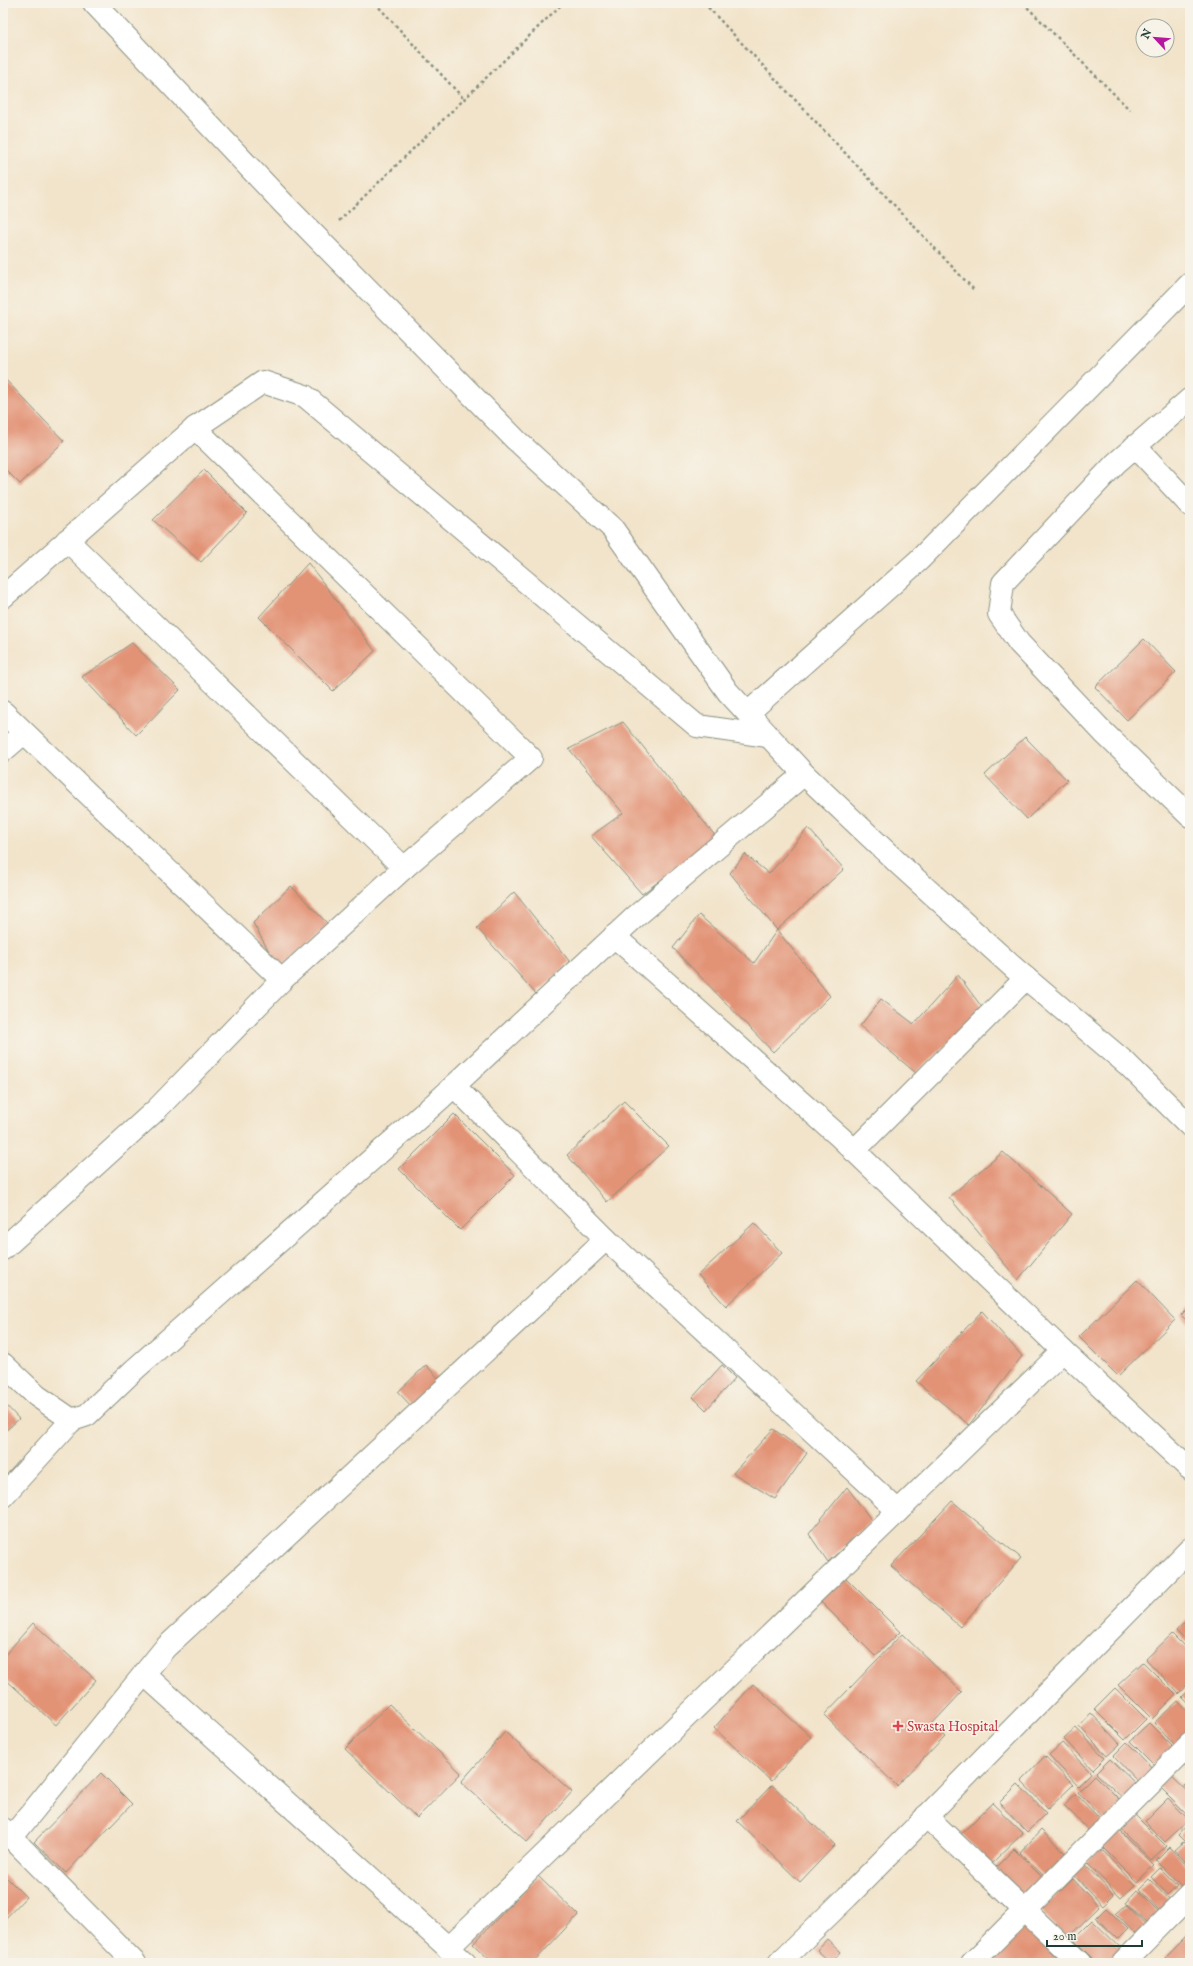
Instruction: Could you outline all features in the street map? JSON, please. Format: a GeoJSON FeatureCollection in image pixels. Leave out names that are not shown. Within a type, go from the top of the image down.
{"type":"FeatureCollection","features":[{"type":"Feature","properties":{"kind":"street"},"geometry":{"type":"LineString","coordinates":[[94,3],[320,239],[516,440],[614,529],[728,692],[804,774],[899,864],[1026,978],[1126,1064],[1190,1126]]}},
{"type":"Feature","properties":{"kind":"street"},"geometry":{"type":"LineString","coordinates":[[748,713],[919,560],[1190,284]]}},
{"type":"Feature","properties":{"kind":"street"},"geometry":{"type":"LineString","coordinates":[[3,597],[195,428],[263,382],[305,396],[697,726],[768,736]]}},
{"type":"Feature","properties":{"kind":"street"},"geometry":{"type":"LineString","coordinates":[[1190,399],[1116,464],[1003,583],[999,614],[1019,643],[1104,732],[1190,816]]}},
{"type":"Feature","properties":{"kind":"street"},"geometry":{"type":"LineString","coordinates":[[3,1249],[156,1110],[282,980],[404,868],[531,758],[195,428]]}},
{"type":"Feature","properties":{"kind":"street"},"geometry":{"type":"LineString","coordinates":[[1135,446],[1190,505]]}},
{"type":"Feature","properties":{"kind":"street"},"geometry":{"type":"LineString","coordinates":[[67,540],[404,868]]}},
{"type":"Feature","properties":{"kind":"street"},"geometry":{"type":"LineString","coordinates":[[3,712],[282,980]]}},
{"type":"Feature","properties":{"kind":"street"},"geometry":{"type":"LineString","coordinates":[[3,751],[24,732]]}},
{"type":"Feature","properties":{"kind":"street"},"geometry":{"type":"LineString","coordinates":[[3,1496],[72,1420],[87,1416],[134,1370],[454,1086],[614,936],[804,774]]}},
{"type":"Feature","properties":{"kind":"street"},"geometry":{"type":"LineString","coordinates":[[614,936],[854,1151],[1063,1351],[1190,1469]]}},
{"type":"Feature","properties":{"kind":"street"},"geometry":{"type":"LineString","coordinates":[[854,1151],[1026,978]]}},
{"type":"Feature","properties":{"kind":"street"},"geometry":{"type":"LineString","coordinates":[[454,1086],[606,1239],[898,1511]]}},
{"type":"Feature","properties":{"kind":"street"},"geometry":{"type":"LineString","coordinates":[[135,1963],[8,1833],[165,1648],[606,1239]]}},
{"type":"Feature","properties":{"kind":"street"},"geometry":{"type":"LineString","coordinates":[[448,1948],[1063,1351]]}},
{"type":"Feature","properties":{"kind":"street"},"geometry":{"type":"LineString","coordinates":[[3,1364],[37,1396],[72,1420]]}},
{"type":"Feature","properties":{"kind":"street"},"geometry":{"type":"LineString","coordinates":[[791,1959],[926,1816],[1190,1549]]}},
{"type":"Feature","properties":{"kind":"street"},"geometry":{"type":"LineString","coordinates":[[144,1674],[465,1963]]}},
{"type":"Feature","properties":{"kind":"street"},"geometry":{"type":"LineString","coordinates":[[972,1963],[1190,1744]]}},
{"type":"Feature","properties":{"kind":"street"},"geometry":{"type":"LineString","coordinates":[[926,1816],[1080,1963]]}},
{"type":"Feature","properties":{"kind":"street"},"geometry":{"type":"LineString","coordinates":[[1123,1963],[1188,1902]]}},
{"type":"Feature","properties":{"kind":"path"},"geometry":{"type":"LineString","coordinates":[[375,3],[464,99]]}},
{"type":"Feature","properties":{"kind":"path"},"geometry":{"type":"LineString","coordinates":[[320,239],[564,3]]}},
{"type":"Feature","properties":{"kind":"path"},"geometry":{"type":"LineString","coordinates":[[704,3],[975,291]]}},
{"type":"Feature","properties":{"kind":"path"},"geometry":{"type":"LineString","coordinates":[[1023,3],[1130,110]]}},
{"type":"Feature","properties":{"kind":"building"},"geometry":{"type":"Polygon","coordinates":[[[3,377],[64,441],[20,484],[3,467],[3,377]]]}},
{"type":"Feature","properties":{"kind":"building"},"geometry":{"type":"Polygon","coordinates":[[[204,470],[247,513],[201,562],[153,520],[204,470]]]}},
{"type":"Feature","properties":{"kind":"building"},"geometry":{"type":"Polygon","coordinates":[[[308,563],[375,651],[333,691],[259,617],[308,563]]]}},
{"type":"Feature","properties":{"kind":"building"},"geometry":{"type":"Polygon","coordinates":[[[1144,639],[1176,672],[1127,720],[1095,687],[1144,639]]]}},
{"type":"Feature","properties":{"kind":"building"},"geometry":{"type":"Polygon","coordinates":[[[132,643],[180,690],[136,735],[82,677],[132,643]]]}},
{"type":"Feature","properties":{"kind":"building"},"geometry":{"type":"Polygon","coordinates":[[[623,722],[717,838],[642,894],[591,836],[623,813],[569,749],[623,722]]]}},
{"type":"Feature","properties":{"kind":"building"},"geometry":{"type":"Polygon","coordinates":[[[1025,737],[1067,780],[1027,819],[985,775],[1025,737]]]}},
{"type":"Feature","properties":{"kind":"building"},"geometry":{"type":"Polygon","coordinates":[[[808,828],[844,869],[777,930],[730,873],[745,854],[769,874],[808,828]]]}},
{"type":"Feature","properties":{"kind":"building"},"geometry":{"type":"Polygon","coordinates":[[[291,886],[329,925],[279,969],[253,923],[291,886]]]}},
{"type":"Feature","properties":{"kind":"building"},"geometry":{"type":"Polygon","coordinates":[[[514,892],[570,962],[536,994],[477,928],[514,892]]]}},
{"type":"Feature","properties":{"kind":"building"},"geometry":{"type":"Polygon","coordinates":[[[699,915],[754,963],[777,930],[830,996],[773,1052],[673,948],[699,915]]]}},
{"type":"Feature","properties":{"kind":"building"},"geometry":{"type":"Polygon","coordinates":[[[958,975],[984,1010],[916,1073],[860,1026],[881,999],[914,1024],[958,975]]]}},
{"type":"Feature","properties":{"kind":"building"},"geometry":{"type":"Polygon","coordinates":[[[624,1101],[669,1146],[607,1202],[567,1155],[624,1101]]]}},
{"type":"Feature","properties":{"kind":"building"},"geometry":{"type":"Polygon","coordinates":[[[454,1114],[515,1175],[460,1230],[399,1169],[454,1114]]]}},
{"type":"Feature","properties":{"kind":"building"},"geometry":{"type":"Polygon","coordinates":[[[1003,1152],[1072,1214],[1018,1280],[949,1197],[1003,1152]]]}},
{"type":"Feature","properties":{"kind":"building"},"geometry":{"type":"Polygon","coordinates":[[[754,1223],[782,1253],[726,1306],[698,1275],[754,1223]]]}},
{"type":"Feature","properties":{"kind":"building"},"geometry":{"type":"Polygon","coordinates":[[[1137,1280],[1175,1320],[1118,1376],[1079,1337],[1137,1280]]]}},
{"type":"Feature","properties":{"kind":"building"},"geometry":{"type":"Polygon","coordinates":[[[1190,1306],[1190,1324],[1181,1315],[1190,1306]]]}},
{"type":"Feature","properties":{"kind":"building"},"geometry":{"type":"Polygon","coordinates":[[[982,1311],[1022,1356],[969,1425],[916,1381],[982,1311]]]}},
{"type":"Feature","properties":{"kind":"building"},"geometry":{"type":"Polygon","coordinates":[[[426,1365],[441,1381],[413,1408],[398,1392],[426,1365]]]}},
{"type":"Feature","properties":{"kind":"building"},"geometry":{"type":"Polygon","coordinates":[[[722,1365],[735,1378],[706,1410],[693,1397],[722,1365]]]}},
{"type":"Feature","properties":{"kind":"building"},"geometry":{"type":"Polygon","coordinates":[[[3,1402],[19,1419],[3,1433],[3,1402]]]}},
{"type":"Feature","properties":{"kind":"building"},"geometry":{"type":"Polygon","coordinates":[[[773,1429],[807,1453],[775,1499],[733,1473],[773,1429]]]}},
{"type":"Feature","properties":{"kind":"building"},"geometry":{"type":"Polygon","coordinates":[[[847,1487],[872,1521],[828,1562],[809,1534],[847,1487]]]}},
{"type":"Feature","properties":{"kind":"building"},"geometry":{"type":"Polygon","coordinates":[[[952,1501],[1021,1558],[960,1627],[891,1566],[952,1501]]]}},
{"type":"Feature","properties":{"kind":"building"},"geometry":{"type":"Polygon","coordinates":[[[840,1572],[900,1632],[875,1656],[815,1596],[840,1572]]]}},
{"type":"Feature","properties":{"kind":"building"},"geometry":{"type":"Polygon","coordinates":[[[1190,1616],[1190,1645],[1176,1631],[1190,1616]]]}},
{"type":"Feature","properties":{"kind":"building"},"geometry":{"type":"Polygon","coordinates":[[[33,1623],[96,1680],[56,1725],[3,1677],[3,1657],[33,1623]]]}},
{"type":"Feature","properties":{"kind":"building"},"geometry":{"type":"Polygon","coordinates":[[[902,1634],[962,1692],[932,1724],[945,1736],[897,1786],[824,1715],[902,1634]]]}},
{"type":"Feature","properties":{"kind":"building"},"geometry":{"type":"Polygon","coordinates":[[[1172,1634],[1190,1652],[1190,1683],[1179,1694],[1146,1659],[1172,1634]]]}},
{"type":"Feature","properties":{"kind":"building"},"geometry":{"type":"Polygon","coordinates":[[[1143,1662],[1176,1695],[1152,1719],[1118,1685],[1143,1662]]]}},
{"type":"Feature","properties":{"kind":"building"},"geometry":{"type":"Polygon","coordinates":[[[753,1684],[811,1737],[771,1781],[714,1728],[753,1684]]]}},
{"type":"Feature","properties":{"kind":"building"},"geometry":{"type":"Polygon","coordinates":[[[1115,1688],[1146,1719],[1125,1740],[1094,1709],[1115,1688]]]}},
{"type":"Feature","properties":{"kind":"building"},"geometry":{"type":"Polygon","coordinates":[[[1190,1689],[1190,1705],[1182,1697],[1190,1689]]]}},
{"type":"Feature","properties":{"kind":"building"},"geometry":{"type":"Polygon","coordinates":[[[1178,1701],[1190,1714],[1190,1736],[1177,1748],[1154,1723],[1178,1701]]]}},
{"type":"Feature","properties":{"kind":"building"},"geometry":{"type":"Polygon","coordinates":[[[389,1704],[461,1773],[417,1818],[345,1749],[389,1704]]]}},
{"type":"Feature","properties":{"kind":"building"},"geometry":{"type":"Polygon","coordinates":[[[1091,1713],[1120,1744],[1107,1756],[1079,1726],[1091,1713]]]}},
{"type":"Feature","properties":{"kind":"building"},"geometry":{"type":"Polygon","coordinates":[[[1149,1723],[1177,1751],[1158,1769],[1130,1741],[1149,1723]]]}},
{"type":"Feature","properties":{"kind":"building"},"geometry":{"type":"Polygon","coordinates":[[[1076,1728],[1105,1758],[1093,1770],[1064,1739],[1076,1728]]]}},
{"type":"Feature","properties":{"kind":"building"},"geometry":{"type":"Polygon","coordinates":[[[505,1732],[572,1792],[527,1842],[461,1782],[505,1732]]]}},
{"type":"Feature","properties":{"kind":"building"},"geometry":{"type":"Polygon","coordinates":[[[1127,1742],[1155,1771],[1141,1785],[1113,1756],[1127,1742]]]}},
{"type":"Feature","properties":{"kind":"building"},"geometry":{"type":"Polygon","coordinates":[[[1062,1743],[1091,1773],[1078,1786],[1049,1755],[1062,1743]]]}},
{"type":"Feature","properties":{"kind":"building"},"geometry":{"type":"Polygon","coordinates":[[[1045,1756],[1073,1785],[1048,1809],[1021,1781],[1045,1756]]]}},
{"type":"Feature","properties":{"kind":"building"},"geometry":{"type":"Polygon","coordinates":[[[1110,1759],[1139,1787],[1126,1801],[1096,1773],[1110,1759]]]}},
{"type":"Feature","properties":{"kind":"building"},"geometry":{"type":"Polygon","coordinates":[[[1190,1759],[1190,1771],[1184,1765],[1190,1759]]]}},
{"type":"Feature","properties":{"kind":"building"},"geometry":{"type":"Polygon","coordinates":[[[101,1773],[132,1804],[66,1873],[34,1842],[101,1773]]]}},
{"type":"Feature","properties":{"kind":"building"},"geometry":{"type":"Polygon","coordinates":[[[1095,1775],[1123,1803],[1106,1821],[1078,1792],[1095,1775]]]}},
{"type":"Feature","properties":{"kind":"building"},"geometry":{"type":"Polygon","coordinates":[[[1170,1775],[1190,1794],[1190,1817],[1159,1786],[1170,1775]]]}},
{"type":"Feature","properties":{"kind":"building"},"geometry":{"type":"Polygon","coordinates":[[[1190,1780],[1190,1792],[1184,1786],[1190,1780]]]}},
{"type":"Feature","properties":{"kind":"building"},"geometry":{"type":"Polygon","coordinates":[[[1018,1784],[1046,1813],[1027,1832],[999,1803],[1018,1784]]]}},
{"type":"Feature","properties":{"kind":"building"},"geometry":{"type":"Polygon","coordinates":[[[772,1785],[835,1845],[800,1882],[737,1821],[772,1785]]]}},
{"type":"Feature","properties":{"kind":"building"},"geometry":{"type":"Polygon","coordinates":[[[1076,1794],[1103,1822],[1091,1833],[1064,1805],[1076,1794]]]}},
{"type":"Feature","properties":{"kind":"building"},"geometry":{"type":"Polygon","coordinates":[[[1168,1798],[1189,1820],[1165,1842],[1145,1821],[1168,1798]]]}},
{"type":"Feature","properties":{"kind":"building"},"geometry":{"type":"Polygon","coordinates":[[[992,1803],[1023,1833],[991,1864],[961,1834],[992,1803]]]}},
{"type":"Feature","properties":{"kind":"building"},"geometry":{"type":"Polygon","coordinates":[[[1134,1814],[1166,1846],[1151,1860],[1120,1828],[1134,1814]]]}},
{"type":"Feature","properties":{"kind":"building"},"geometry":{"type":"Polygon","coordinates":[[[1188,1825],[1190,1828],[1190,1846],[1179,1835],[1188,1825]]]}},
{"type":"Feature","properties":{"kind":"building"},"geometry":{"type":"Polygon","coordinates":[[[1041,1830],[1068,1856],[1046,1878],[1020,1853],[1041,1830]]]}},
{"type":"Feature","properties":{"kind":"building"},"geometry":{"type":"Polygon","coordinates":[[[1119,1830],[1154,1865],[1137,1882],[1102,1847],[1119,1830]]]}},
{"type":"Feature","properties":{"kind":"building"},"geometry":{"type":"Polygon","coordinates":[[[1183,1842],[1190,1849],[1190,1866],[1174,1850],[1183,1842]]]}},
{"type":"Feature","properties":{"kind":"building"},"geometry":{"type":"Polygon","coordinates":[[[1169,1847],[1190,1869],[1190,1889],[1187,1892],[1156,1860],[1169,1847]]]}},
{"type":"Feature","properties":{"kind":"building"},"geometry":{"type":"Polygon","coordinates":[[[1100,1848],[1135,1885],[1121,1898],[1086,1862],[1100,1848]]]}},
{"type":"Feature","properties":{"kind":"building"},"geometry":{"type":"Polygon","coordinates":[[[1014,1849],[1044,1879],[1025,1899],[995,1868],[1014,1849]]]}},
{"type":"Feature","properties":{"kind":"building"},"geometry":{"type":"Polygon","coordinates":[[[1084,1864],[1114,1895],[1103,1906],[1074,1875],[1084,1864]]]}},
{"type":"Feature","properties":{"kind":"building"},"geometry":{"type":"Polygon","coordinates":[[[1160,1868],[1178,1886],[1168,1895],[1151,1877],[1160,1868]]]}},
{"type":"Feature","properties":{"kind":"building"},"geometry":{"type":"Polygon","coordinates":[[[3,1874],[26,1897],[3,1921],[3,1874]]]}},
{"type":"Feature","properties":{"kind":"building"},"geometry":{"type":"Polygon","coordinates":[[[538,1876],[578,1915],[533,1963],[493,1963],[473,1944],[538,1876]]]}},
{"type":"Feature","properties":{"kind":"building"},"geometry":{"type":"Polygon","coordinates":[[[1073,1879],[1099,1907],[1067,1938],[1040,1910],[1073,1879]]]}},
{"type":"Feature","properties":{"kind":"building"},"geometry":{"type":"Polygon","coordinates":[[[1149,1879],[1171,1902],[1161,1912],[1139,1889],[1149,1879]]]}},
{"type":"Feature","properties":{"kind":"building"},"geometry":{"type":"Polygon","coordinates":[[[1137,1890],[1161,1914],[1149,1926],[1125,1903],[1137,1890]]]}},
{"type":"Feature","properties":{"kind":"building"},"geometry":{"type":"Polygon","coordinates":[[[1126,1905],[1147,1927],[1137,1936],[1116,1914],[1126,1905]]]}},
{"type":"Feature","properties":{"kind":"building"},"geometry":{"type":"Polygon","coordinates":[[[1106,1908],[1128,1929],[1118,1939],[1096,1918],[1106,1908]]]}},
{"type":"Feature","properties":{"kind":"building"},"geometry":{"type":"Polygon","coordinates":[[[1092,1920],[1125,1952],[1114,1963],[1097,1963],[1073,1939],[1092,1920]]]}},
{"type":"Feature","properties":{"kind":"building"},"geometry":{"type":"Polygon","coordinates":[[[1024,1924],[1062,1963],[998,1963],[992,1956],[1024,1924]]]}},
{"type":"Feature","properties":{"kind":"building"},"geometry":{"type":"Polygon","coordinates":[[[1190,1932],[1190,1963],[1169,1963],[1164,1958],[1190,1932]]]}},
{"type":"Feature","properties":{"kind":"building"},"geometry":{"type":"Polygon","coordinates":[[[827,1939],[841,1952],[831,1963],[817,1950],[827,1939]]]}},
{"type":"Feature","properties":{"kind":"place","name":"Swasta Hospital"},"geometry":{"type":"Point","coordinates":[898,1726]}}]}
